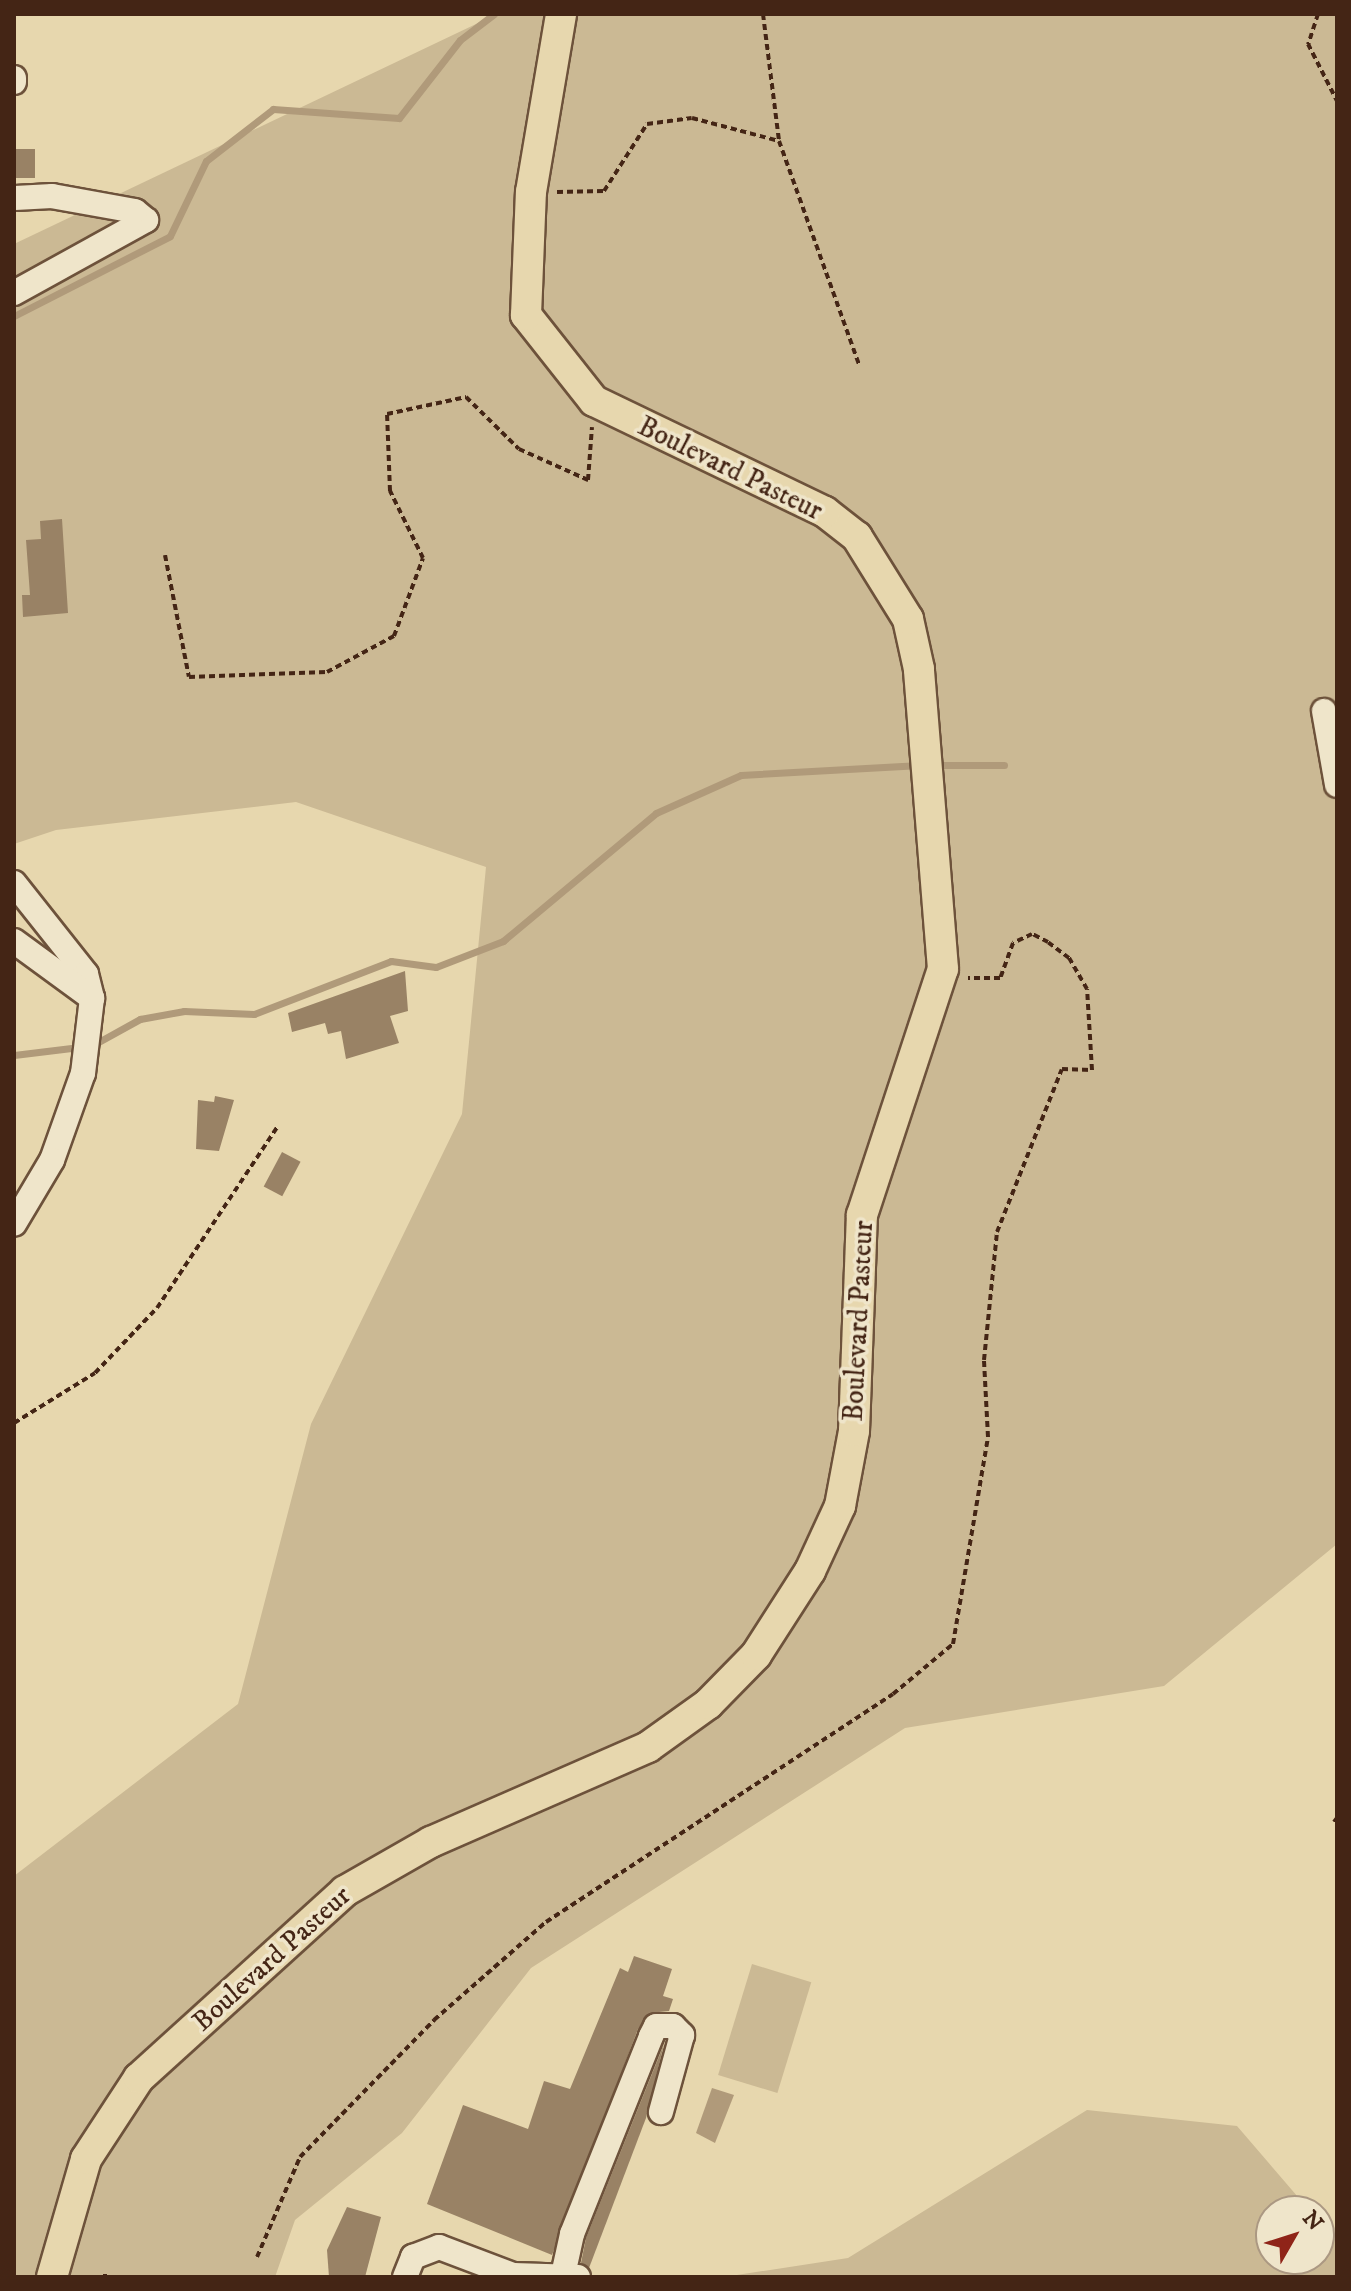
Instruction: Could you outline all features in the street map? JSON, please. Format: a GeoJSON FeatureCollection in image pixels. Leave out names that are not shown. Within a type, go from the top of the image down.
{"type":"FeatureCollection","features":[{"type":"Feature","properties":{"kind":"main road","name":"Boulevard Pasteur"},"geometry":{"type":"LineString","coordinates":[[52,2277],[86,2159],[139,2078],[345,1891],[431,1842],[648,1747],[708,1704],[756,1655],[810,1571],[840,1506],[854,1431],[862,1215],[943,969],[940,863],[922,703],[908,619],[857,537],[825,512],[594,401],[526,315],[531,192],[561,14]]}},
{"type":"Feature","properties":{"kind":"street"},"geometry":{"type":"LineString","coordinates":[[14,293],[146,220],[135,211],[52,196],[15,198]]}},
{"type":"Feature","properties":{"kind":"street"},"geometry":{"type":"LineString","coordinates":[[1324,711],[1337,785]]}},
{"type":"Feature","properties":{"kind":"street"},"geometry":{"type":"LineString","coordinates":[[14,883],[86,974],[92,998],[92,1026],[83,1073],[52,1160],[14,1224]]}},
{"type":"Feature","properties":{"kind":"street"},"geometry":{"type":"LineString","coordinates":[[14,941],[92,998]]}},
{"type":"Feature","properties":{"kind":"street"},"geometry":{"type":"LineString","coordinates":[[405,2277],[413,2257],[439,2247],[513,2275],[570,2276],[572,2234],[651,2036],[656,2026],[673,2026],[682,2035],[661,2112]]}},
{"type":"Feature","properties":{"kind":"path"},"geometry":{"type":"LineString","coordinates":[[763,14],[779,141],[859,365]]}},
{"type":"Feature","properties":{"kind":"path"},"geometry":{"type":"LineString","coordinates":[[1318,14],[1308,44],[1337,101]]}},
{"type":"Feature","properties":{"kind":"path"},"geometry":{"type":"LineString","coordinates":[[531,192],[604,191],[647,124],[692,118],[779,141]]}},
{"type":"Feature","properties":{"kind":"path"},"geometry":{"type":"LineString","coordinates":[[165,555],[189,677],[327,672],[394,636],[423,558],[390,491],[387,414],[466,397],[519,449],[588,480],[594,401]]}},
{"type":"Feature","properties":{"kind":"path"},"geometry":{"type":"LineString","coordinates":[[14,1423],[95,1373],[157,1308],[278,1126]]}},
{"type":"Feature","properties":{"kind":"shaded area"},"geometry":{"type":"Polygon","coordinates":[[[497,14],[1337,14],[1337,1544],[1164,1686],[905,1728],[531,1968],[402,2133],[295,2220],[275,2277],[14,2277],[14,1876],[238,1704],[311,1424],[462,1114],[486,867],[296,802],[56,830],[14,844],[14,244],[497,14]]]}},
{"type":"Feature","properties":{"kind":"shaded area"},"geometry":{"type":"Polygon","coordinates":[[[752,1964],[811,1982],[777,2093],[718,2075],[752,1964]]]}},
{"type":"Feature","properties":{"kind":"shaded area"},"geometry":{"type":"Polygon","coordinates":[[[712,2088],[734,2095],[715,2143],[696,2133],[712,2088]]]}},
{"type":"Feature","properties":{"kind":"shaded area"},"geometry":{"type":"Polygon","coordinates":[[[1087,2110],[1237,2126],[1296,2195],[1255,2195],[1255,2275],[1335,2275],[1335,2240],[1337,2277],[724,2277],[848,2258],[1087,2110]]]}},
{"type":"Feature","properties":{"kind":"building"},"geometry":{"type":"Polygon","coordinates":[[[14,149],[35,149],[35,178],[14,178],[14,149]]]}},
{"type":"Feature","properties":{"kind":"building"},"geometry":{"type":"Polygon","coordinates":[[[62,519],[68,613],[23,617],[22,595],[30,595],[26,540],[41,539],[40,521],[62,519]]]}},
{"type":"Feature","properties":{"kind":"building"},"geometry":{"type":"Polygon","coordinates":[[[405,971],[408,1011],[390,1016],[399,1043],[346,1059],[341,1031],[328,1034],[325,1023],[292,1032],[288,1013],[405,971]]]}},
{"type":"Feature","properties":{"kind":"building"},"geometry":{"type":"Polygon","coordinates":[[[215,1096],[234,1100],[219,1151],[196,1149],[198,1100],[214,1102],[215,1096]]]}},
{"type":"Feature","properties":{"kind":"building"},"geometry":{"type":"Polygon","coordinates":[[[282,1152],[301,1162],[282,1196],[264,1186],[282,1152]]]}},
{"type":"Feature","properties":{"kind":"building"},"geometry":{"type":"Polygon","coordinates":[[[634,1956],[672,1969],[663,1996],[673,1999],[669,2011],[649,2013],[638,2029],[552,2255],[427,2204],[463,2105],[528,2129],[544,2081],[570,2089],[620,1968],[628,1972],[634,1956]]]}},
{"type":"Feature","properties":{"kind":"building"},"geometry":{"type":"Polygon","coordinates":[[[664,2044],[646,2118],[589,2268],[581,2263],[586,2238],[664,2044]]]}},
{"type":"Feature","properties":{"kind":"building"},"geometry":{"type":"Polygon","coordinates":[[[347,2207],[381,2217],[365,2277],[329,2277],[327,2250],[347,2207]]]}},
{"type":"Feature","properties":{"kind":"waterway"},"geometry":{"type":"LineString","coordinates":[[14,316],[170,236],[206,161],[273,109],[399,118],[460,40],[494,14]]}},
{"type":"Feature","properties":{"kind":"waterway"},"geometry":{"type":"LineString","coordinates":[[93,1045],[140,1019],[184,1011],[254,1014],[391,961],[436,967],[503,941],[656,813],[741,775],[921,765]]}},
{"type":"Feature","properties":{"kind":"waterway"},"geometry":{"type":"LineString","coordinates":[[934,765],[1004,765]]}},
{"type":"Feature","properties":{"kind":"waterway"},"geometry":{"type":"LineString","coordinates":[[14,1055],[80,1047]]}}]}
